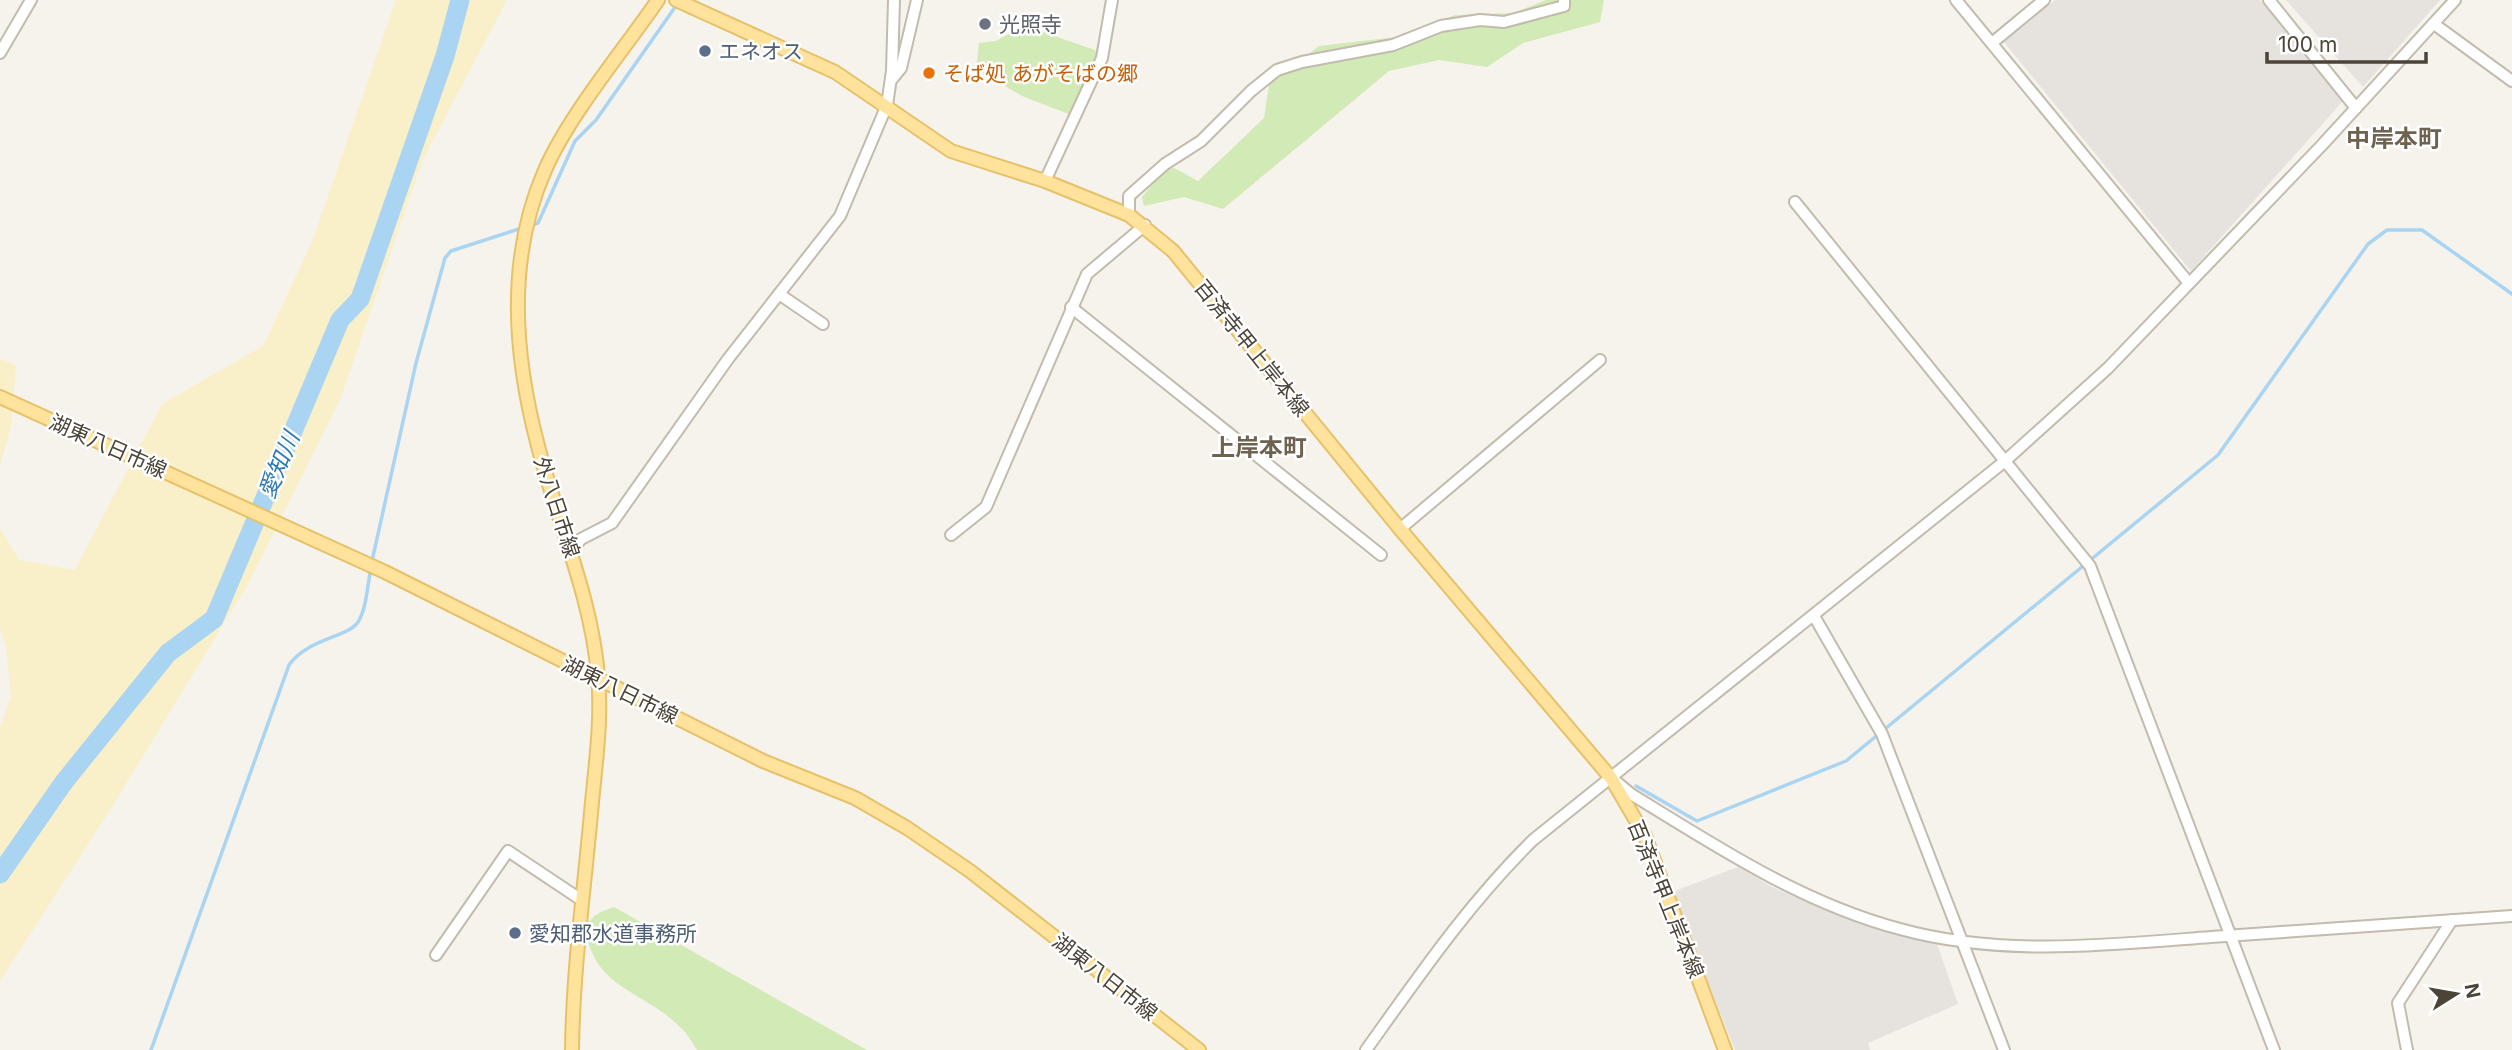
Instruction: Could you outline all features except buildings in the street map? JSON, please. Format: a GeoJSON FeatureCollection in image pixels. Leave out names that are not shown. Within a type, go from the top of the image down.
{"type":"FeatureCollection","features":[{"type":"Feature","properties":{"kind":"main road","name":"外八日市線"},"geometry":{"type":"LineString","coordinates":[[572,1050],[597,757],[599,680],[594,632],[572,550],[538,446],[520,353],[516,303],[521,246],[544,171],[560,142],[658,0]]}},
{"type":"Feature","properties":{"kind":"main road","name":"百済寺甲上岸本線"},"geometry":{"type":"LineString","coordinates":[[676,0],[689,9],[835,72],[951,151],[1045,181],[1129,215],[1145,225],[1173,251],[1399,529],[1611,778],[1645,835],[1725,1050]]}},
{"type":"Feature","properties":{"kind":"main road","name":"湖東八日市線"},"geometry":{"type":"LineString","coordinates":[[0,397],[385,572],[763,761],[855,798],[907,828],[970,871],[1199,1050]]}},
{"type":"Feature","properties":{"kind":"street"},"geometry":{"type":"LineString","coordinates":[[0,52],[31,0]]}},
{"type":"Feature","properties":{"kind":"street"},"geometry":{"type":"LineString","coordinates":[[572,550],[581,539],[612,523],[728,359],[840,216],[887,105],[891,80],[894,0]]}},
{"type":"Feature","properties":{"kind":"street"},"geometry":{"type":"LineString","coordinates":[[891,80],[901,68],[917,0]]}},
{"type":"Feature","properties":{"kind":"street"},"geometry":{"type":"LineString","coordinates":[[1045,181],[1101,58],[1112,0]]}},
{"type":"Feature","properties":{"kind":"street"},"geometry":{"type":"LineString","coordinates":[[1129,215],[1129,196],[1165,164],[1201,141],[1251,91],[1277,70],[1302,62],[1393,45],[1441,26],[1480,20],[1504,22],[1564,6],[1564,0]]}},
{"type":"Feature","properties":{"kind":"street"},"geometry":{"type":"LineString","coordinates":[[1956,0],[2188,282]]}},
{"type":"Feature","properties":{"kind":"street"},"geometry":{"type":"LineString","coordinates":[[1992,43],[2044,0]]}},
{"type":"Feature","properties":{"kind":"street"},"geometry":{"type":"LineString","coordinates":[[2269,0],[2356,108]]}},
{"type":"Feature","properties":{"kind":"street"},"geometry":{"type":"LineString","coordinates":[[1366,1050],[1453,927],[1490,881],[1533,840],[2005,461],[2108,368],[2455,0]]}},
{"type":"Feature","properties":{"kind":"street"},"geometry":{"type":"LineString","coordinates":[[2434,24],[2512,80]]}},
{"type":"Feature","properties":{"kind":"street"},"geometry":{"type":"LineString","coordinates":[[1795,202],[2090,566],[2274,1050]]}},
{"type":"Feature","properties":{"kind":"street"},"geometry":{"type":"LineString","coordinates":[[951,535],[986,507],[1087,274],[1145,225]]}},
{"type":"Feature","properties":{"kind":"street"},"geometry":{"type":"LineString","coordinates":[[779,294],[823,324]]}},
{"type":"Feature","properties":{"kind":"street"},"geometry":{"type":"LineString","coordinates":[[1071,307],[1381,555]]}},
{"type":"Feature","properties":{"kind":"street"},"geometry":{"type":"LineString","coordinates":[[1399,529],[1600,360]]}},
{"type":"Feature","properties":{"kind":"street"},"geometry":{"type":"LineString","coordinates":[[1814,616],[1882,734],[2004,1050]]}},
{"type":"Feature","properties":{"kind":"street"},"geometry":{"type":"LineString","coordinates":[[1611,778],[1631,794],[1774,881],[1900,929],[1960,941],[2052,947],[2512,916]]}},
{"type":"Feature","properties":{"kind":"street"},"geometry":{"type":"LineString","coordinates":[[436,955],[509,850],[583,901]]}},
{"type":"Feature","properties":{"kind":"street"},"geometry":{"type":"LineString","coordinates":[[2407,1050],[2398,1003],[2452,920]]}},
{"type":"Feature","properties":{"kind":"shaded area"},"geometry":{"type":"Polygon","coordinates":[[[2055,0],[2260,0],[2343,101],[2191,271],[2004,42],[2055,0]]]}},
{"type":"Feature","properties":{"kind":"shaded area"},"geometry":{"type":"Polygon","coordinates":[[[2286,0],[2440,0],[2363,87],[2286,0]]]}},
{"type":"Feature","properties":{"kind":"shaded area"},"geometry":{"type":"Polygon","coordinates":[[[1738,867],[1774,888],[1866,926],[1937,944],[1958,1004],[1868,1043],[1870,1050],[1735,1050],[1672,892],[1738,867]]]}},
{"type":"Feature","properties":{"kind":"green space"},"geometry":{"type":"Polygon","coordinates":[[[1546,0],[1604,0],[1600,22],[1523,43],[1487,67],[1439,60],[1389,71],[1223,209],[1184,197],[1144,206],[1142,197],[1163,171],[1174,168],[1198,181],[1264,118],[1269,85],[1319,46],[1405,36],[1455,15],[1513,13],[1546,0]]]}},
{"type":"Feature","properties":{"kind":"green space"},"geometry":{"type":"Polygon","coordinates":[[[1037,30],[1095,50],[1098,57],[1071,115],[1022,96],[976,69],[979,43],[996,41],[1014,31],[1037,30]]]}},
{"type":"Feature","properties":{"kind":"green space"},"geometry":{"type":"Polygon","coordinates":[[[614,907],[867,1050],[697,1050],[683,1030],[666,1015],[623,987],[599,965],[585,929],[596,915],[614,907]]]}},
{"type":"Feature","properties":{"kind":"sand"},"geometry":{"type":"Polygon","coordinates":[[[396,0],[507,0],[423,159],[341,397],[248,584],[110,810],[0,981],[0,727],[11,697],[6,646],[0,628],[0,528],[19,560],[75,570],[162,404],[263,346],[312,242],[396,0]]]}},
{"type":"Feature","properties":{"kind":"sand"},"geometry":{"type":"Polygon","coordinates":[[[0,359],[16,365],[11,426],[0,465],[0,359]]]}},
{"type":"Feature","properties":{"kind":"waterway","name":"愛知川"},"geometry":{"type":"LineString","coordinates":[[0,874],[64,782],[168,653],[214,619],[340,320],[360,299],[445,56],[460,0]]}},
{"type":"Feature","properties":{"kind":"waterway"},"geometry":{"type":"LineString","coordinates":[[532,225],[538,223],[575,141],[596,120],[678,3]]}},
{"type":"Feature","properties":{"kind":"waterway"},"geometry":{"type":"LineString","coordinates":[[372,561],[416,363],[445,258],[451,251],[525,227]]}},
{"type":"Feature","properties":{"kind":"waterway"},"geometry":{"type":"LineString","coordinates":[[1636,786],[1697,821],[1846,761],[2218,455],[2368,244],[2387,230],[2422,230],[2512,294]]}},
{"type":"Feature","properties":{"kind":"waterway"},"geometry":{"type":"LineString","coordinates":[[151,1050],[289,665],[307,649],[346,631],[358,622],[365,603],[371,569]]}},
{"type":"Feature","properties":{"kind":"place","name":"光照寺"},"geometry":{"type":"Point","coordinates":[985,24]}},
{"type":"Feature","properties":{"kind":"place","name":"エネオス"},"geometry":{"type":"Point","coordinates":[705,51]}},
{"type":"Feature","properties":{"kind":"place","name":"そば処 あがそばの郷"},"geometry":{"type":"Point","coordinates":[929,73]}},
{"type":"Feature","properties":{"kind":"place","name":"愛知郡水道事務所"},"geometry":{"type":"Point","coordinates":[515,933]}},
{"type":"Feature","properties":{"kind":"district","name":"中岸本町"},"geometry":{"type":"Point","coordinates":[2394,138]}},
{"type":"Feature","properties":{"kind":"district","name":"上岸本町"},"geometry":{"type":"Point","coordinates":[1259,447]}}]}
